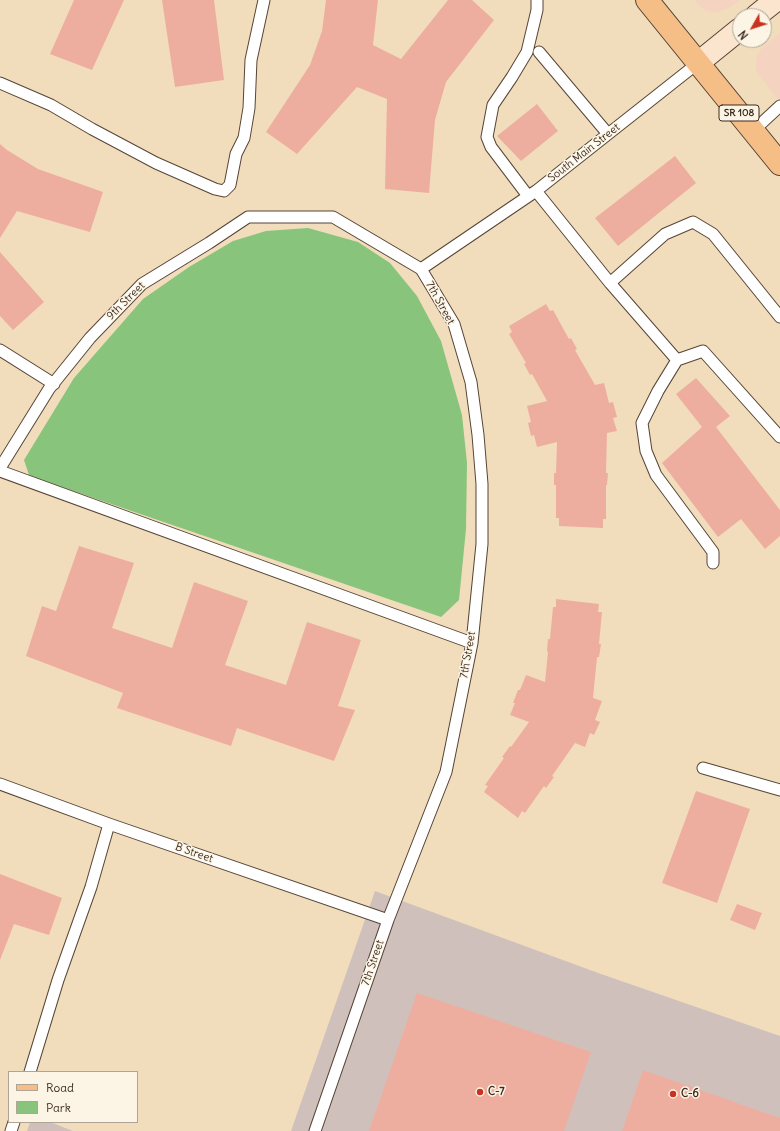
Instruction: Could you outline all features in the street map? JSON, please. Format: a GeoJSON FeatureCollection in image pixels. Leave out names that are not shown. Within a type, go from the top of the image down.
{"type":"FeatureCollection","features":[{"type":"Feature","properties":{"kind":"main road","name":"SR 108"},"geometry":{"type":"LineString","coordinates":[[647,0],[780,164]]}},
{"type":"Feature","properties":{"kind":"street"},"geometry":{"type":"LineString","coordinates":[[766,8],[776,0]]}},
{"type":"Feature","properties":{"kind":"street","name":"South Main Street"},"geometry":{"type":"LineString","coordinates":[[698,63],[732,35]]}},
{"type":"Feature","properties":{"kind":"lane"},"geometry":{"type":"LineString","coordinates":[[0,83],[50,105],[156,163],[215,189],[224,191],[230,185],[236,154],[244,138],[248,108],[251,60],[264,0]]}},
{"type":"Feature","properties":{"kind":"lane"},"geometry":{"type":"LineString","coordinates":[[537,0],[537,10],[527,52],[493,104],[487,137],[491,148],[678,360]]}},
{"type":"Feature","properties":{"kind":"lane"},"geometry":{"type":"LineString","coordinates":[[539,52],[608,134]]}},
{"type":"Feature","properties":{"kind":"lane","name":"South Main Street"},"geometry":{"type":"LineString","coordinates":[[421,269],[532,193],[698,63]]}},
{"type":"Feature","properties":{"kind":"lane"},"geometry":{"type":"LineString","coordinates":[[753,131],[780,106]]}},
{"type":"Feature","properties":{"kind":"lane","name":"9th Street"},"geometry":{"type":"LineString","coordinates":[[0,468],[54,384],[90,338],[142,284],[248,217],[333,217]]}},
{"type":"Feature","properties":{"kind":"lane","name":"7th Street"},"geometry":{"type":"LineString","coordinates":[[315,1131],[388,920],[446,772],[472,643],[482,544],[482,484],[478,435],[471,382],[454,324],[421,269],[333,217]]}},
{"type":"Feature","properties":{"kind":"lane"},"geometry":{"type":"LineString","coordinates":[[610,283],[665,234],[693,222],[713,234],[780,317]]}},
{"type":"Feature","properties":{"kind":"lane"},"geometry":{"type":"LineString","coordinates":[[0,350],[54,384]]}},
{"type":"Feature","properties":{"kind":"lane"},"geometry":{"type":"LineString","coordinates":[[713,563],[713,552],[656,475],[646,451],[642,423],[658,391],[678,360],[703,351],[780,437]]}},
{"type":"Feature","properties":{"kind":"lane"},"geometry":{"type":"LineString","coordinates":[[0,471],[472,643]]}},
{"type":"Feature","properties":{"kind":"lane"},"geometry":{"type":"LineString","coordinates":[[703,768],[780,790]]}},
{"type":"Feature","properties":{"kind":"lane","name":"B Street"},"geometry":{"type":"LineString","coordinates":[[0,784],[109,824],[388,920]]}},
{"type":"Feature","properties":{"kind":"lane"},"geometry":{"type":"LineString","coordinates":[[30,1071],[58,980],[91,887],[109,824]]}},
{"type":"Feature","properties":{"kind":"shaded area"},"geometry":{"type":"Polygon","coordinates":[[[694,0],[740,0],[727,9],[716,12],[703,9],[694,0]]]}},
{"type":"Feature","properties":{"kind":"shaded area"},"geometry":{"type":"Polygon","coordinates":[[[780,33],[780,102],[756,69],[757,56],[760,50],[762,48],[772,48],[772,40],[780,33]]]}},
{"type":"Feature","properties":{"kind":"shaded area"},"geometry":{"type":"Polygon","coordinates":[[[375,891],[601,974],[780,1036],[780,1131],[291,1131],[375,891]]]}},
{"type":"Feature","properties":{"kind":"shaded area"},"geometry":{"type":"Polygon","coordinates":[[[30,1123],[53,1123],[73,1131],[27,1131],[30,1123]]]}},
{"type":"Feature","properties":{"kind":"green space"},"geometry":{"type":"Polygon","coordinates":[[[308,228],[358,242],[390,263],[417,296],[441,341],[462,415],[467,463],[466,529],[459,600],[441,617],[29,475],[24,460],[74,378],[143,299],[189,267],[233,241],[266,231],[308,228]]]}},
{"type":"Feature","properties":{"kind":"building"},"geometry":{"type":"Polygon","coordinates":[[[74,0],[124,0],[92,70],[50,54],[74,0]]]}},
{"type":"Feature","properties":{"kind":"building"},"geometry":{"type":"Polygon","coordinates":[[[162,0],[214,0],[224,80],[175,87],[162,0]]]}},
{"type":"Feature","properties":{"kind":"building"},"geometry":{"type":"Polygon","coordinates":[[[326,0],[378,0],[373,45],[401,59],[448,0],[472,0],[494,20],[446,82],[435,120],[429,193],[385,189],[387,99],[357,87],[297,154],[266,132],[310,65],[322,31],[326,0]]]}},
{"type":"Feature","properties":{"kind":"building"},"geometry":{"type":"Polygon","coordinates":[[[537,104],[558,131],[521,161],[497,136],[537,104]]]}},
{"type":"Feature","properties":{"kind":"building"},"geometry":{"type":"Polygon","coordinates":[[[0,144],[38,169],[103,192],[90,232],[17,211],[0,238],[0,144]]]}},
{"type":"Feature","properties":{"kind":"building"},"geometry":{"type":"Polygon","coordinates":[[[675,156],[696,183],[618,246],[595,218],[675,156]]]}},
{"type":"Feature","properties":{"kind":"building"},"geometry":{"type":"Polygon","coordinates":[[[0,252],[44,302],[13,330],[0,316],[0,252]]]}},
{"type":"Feature","properties":{"kind":"building"},"geometry":{"type":"Polygon","coordinates":[[[546,304],[550,311],[553,310],[569,339],[571,338],[577,349],[575,350],[595,385],[604,383],[609,403],[613,402],[617,417],[613,418],[617,431],[607,433],[606,473],[608,473],[606,485],[606,519],[603,519],[603,528],[559,526],[559,518],[556,518],[556,485],[554,485],[557,442],[537,447],[534,435],[531,436],[528,423],[531,422],[527,406],[547,401],[532,374],[530,375],[524,364],[526,363],[509,334],[512,332],[509,326],[546,304]]]}},
{"type":"Feature","properties":{"kind":"building"},"geometry":{"type":"Polygon","coordinates":[[[696,378],[730,416],[716,427],[780,510],[780,536],[765,549],[741,519],[718,537],[662,463],[702,427],[676,394],[696,378]]]}},
{"type":"Feature","properties":{"kind":"building"},"geometry":{"type":"Polygon","coordinates":[[[79,546],[134,563],[112,628],[172,648],[194,582],[248,601],[225,665],[286,685],[307,622],[361,640],[338,706],[355,710],[334,761],[237,728],[231,746],[117,708],[123,693],[26,656],[42,606],[56,611],[79,546]]]}},
{"type":"Feature","properties":{"kind":"building"},"geometry":{"type":"Polygon","coordinates":[[[556,599],[599,604],[598,612],[602,612],[599,644],[601,644],[599,657],[597,657],[593,698],[602,701],[595,720],[600,722],[594,735],[590,733],[585,747],[575,743],[552,776],[554,777],[546,788],[544,786],[525,813],[522,811],[518,818],[484,792],[488,786],[485,785],[504,758],[502,757],[529,722],[510,715],[518,690],[520,690],[526,675],[545,682],[548,639],[550,639],[553,607],[556,607],[556,599]]]}},
{"type":"Feature","properties":{"kind":"building"},"geometry":{"type":"Polygon","coordinates":[[[696,791],[750,809],[717,903],[662,883],[696,791]]]}},
{"type":"Feature","properties":{"kind":"building"},"geometry":{"type":"Polygon","coordinates":[[[0,874],[62,898],[49,935],[14,924],[0,960],[0,874]]]}},
{"type":"Feature","properties":{"kind":"building"},"geometry":{"type":"Polygon","coordinates":[[[737,904],[762,913],[755,930],[730,920],[737,904]]]}},
{"type":"Feature","properties":{"kind":"building","name":"C-7"},"geometry":{"type":"Polygon","coordinates":[[[417,993],[591,1052],[564,1131],[369,1131],[417,993]]]}},
{"type":"Feature","properties":{"kind":"building","name":"C-6"},"geometry":{"type":"Polygon","coordinates":[[[643,1070],[780,1118],[780,1131],[622,1131],[643,1070]]]}},
{"type":"Feature","properties":{"kind":"place","name":"C-7"},"geometry":{"type":"Point","coordinates":[480,1092]}},
{"type":"Feature","properties":{"kind":"place","name":"C-6"},"geometry":{"type":"Point","coordinates":[673,1094]}}]}
